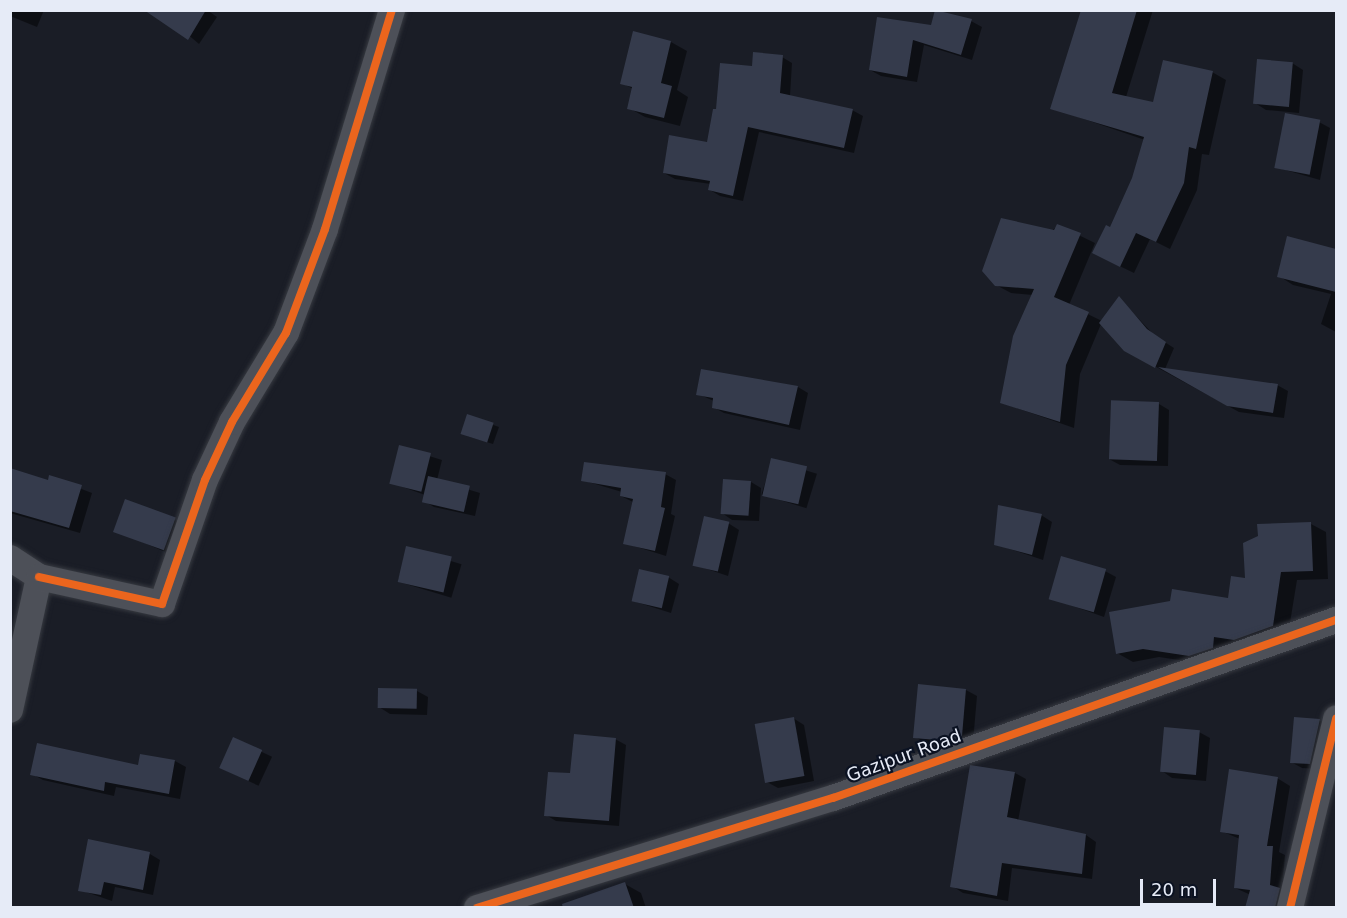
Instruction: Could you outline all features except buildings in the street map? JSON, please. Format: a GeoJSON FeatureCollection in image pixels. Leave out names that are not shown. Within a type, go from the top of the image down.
{"type":"FeatureCollection","features":[{"type":"Feature","properties":{"kind":"street"},"geometry":{"type":"LineString","coordinates":[[10,558],[39,577],[162,604],[205,480],[232,422],[286,333],[325,229],[392,10]]}},
{"type":"Feature","properties":{"kind":"street"},"geometry":{"type":"LineString","coordinates":[[10,710],[39,577]]}},
{"type":"Feature","properties":{"kind":"street","name":"Gazipur Road"},"geometry":{"type":"LineString","coordinates":[[477,908],[833,798],[1336,620]]}},
{"type":"Feature","properties":{"kind":"street"},"geometry":{"type":"LineString","coordinates":[[1290,908],[1336,719]]}},
{"type":"Feature","properties":{"kind":"cycle path"},"geometry":{"type":"LineString","coordinates":[[39,577],[162,604],[205,480],[232,422],[286,333],[325,229],[392,10]]}},
{"type":"Feature","properties":{"kind":"cycle path"},"geometry":{"type":"LineString","coordinates":[[477,908],[833,798],[1336,620]]}},
{"type":"Feature","properties":{"kind":"cycle path"},"geometry":{"type":"LineString","coordinates":[[1290,908],[1336,719]]}}]}
